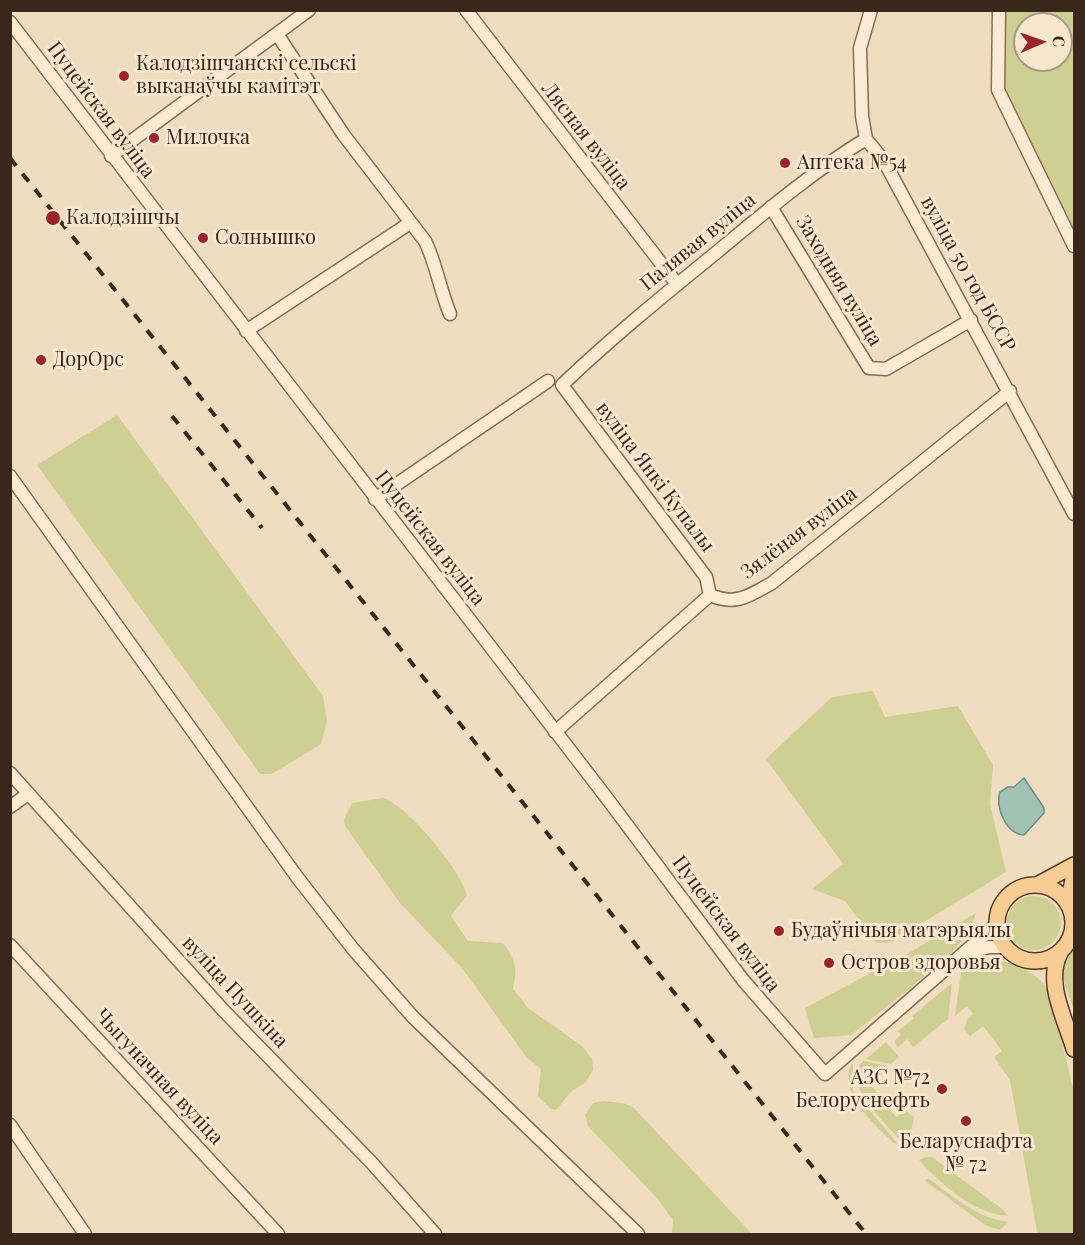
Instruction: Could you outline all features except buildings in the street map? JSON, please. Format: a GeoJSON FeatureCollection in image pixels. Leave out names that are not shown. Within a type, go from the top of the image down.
{"type":"FeatureCollection","features":[{"type":"Feature","properties":{"kind":"main road"},"geometry":{"type":"LineString","coordinates":[[1061,951],[1045,959],[1027,960],[1015,956],[1005,947],[997,924],[999,912],[1009,896],[1025,887],[1037,885],[1074,865]]}},
{"type":"Feature","properties":{"kind":"main road"},"geometry":{"type":"LineString","coordinates":[[1074,875],[1068,904],[1072,929],[1054,966],[1054,983],[1074,1049]]}},
{"type":"Feature","properties":{"kind":"main road"},"geometry":{"type":"LineString","coordinates":[[1037,885],[1049,888],[1068,904]]}},
{"type":"Feature","properties":{"kind":"main road"},"geometry":{"type":"LineString","coordinates":[[1027,960],[1054,983]]}},
{"type":"Feature","properties":{"kind":"street"},"geometry":{"type":"LineString","coordinates":[[111,156],[309,10]]}},
{"type":"Feature","properties":{"kind":"street","name":"Лясная вуліца"},"geometry":{"type":"LineString","coordinates":[[466,10],[677,285]]}},
{"type":"Feature","properties":{"kind":"street"},"geometry":{"type":"LineString","coordinates":[[866,139],[860,48],[871,10]]}},
{"type":"Feature","properties":{"kind":"street"},"geometry":{"type":"LineString","coordinates":[[999,10],[998,90],[1074,246]]}},
{"type":"Feature","properties":{"kind":"street","name":"Пуцейская вуліца"},"geometry":{"type":"LineString","coordinates":[[10,22],[743,980],[825,1074],[967,953]]}},
{"type":"Feature","properties":{"kind":"street"},"geometry":{"type":"LineString","coordinates":[[277,34],[343,134],[432,256],[438,286],[450,314]]}},
{"type":"Feature","properties":{"kind":"street","name":"Палявая вуліца"},"geometry":{"type":"LineString","coordinates":[[562,385],[610,340],[771,207],[832,160],[866,139]]}},
{"type":"Feature","properties":{"kind":"street","name":"вуліца 50 год БССР"},"geometry":{"type":"LineString","coordinates":[[866,139],[884,161],[1074,512]]}},
{"type":"Feature","properties":{"kind":"street","name":"Заходняя вуліца"},"geometry":{"type":"LineString","coordinates":[[771,207],[869,368],[886,369],[971,320]]}},
{"type":"Feature","properties":{"kind":"street"},"geometry":{"type":"LineString","coordinates":[[246,331],[410,223]]}},
{"type":"Feature","properties":{"kind":"street"},"geometry":{"type":"LineString","coordinates":[[375,499],[548,381]]}},
{"type":"Feature","properties":{"kind":"street","name":"вуліца Янкі Купалы"},"geometry":{"type":"LineString","coordinates":[[562,385],[706,577],[710,595]]}},
{"type":"Feature","properties":{"kind":"street","name":"Зялёная вуліца"},"geometry":{"type":"LineString","coordinates":[[710,595],[725,601],[734,601],[772,583],[1010,391]]}},
{"type":"Feature","properties":{"kind":"street"},"geometry":{"type":"LineString","coordinates":[[10,476],[297,878],[353,949],[413,1017],[638,1234]]}},
{"type":"Feature","properties":{"kind":"street"},"geometry":{"type":"LineString","coordinates":[[555,732],[710,595]]}},
{"type":"Feature","properties":{"kind":"street","name":"вуліца Пушкіна"},"geometry":{"type":"LineString","coordinates":[[10,773],[223,1010],[371,1162],[435,1234]]}},
{"type":"Feature","properties":{"kind":"street"},"geometry":{"type":"LineString","coordinates":[[10,807],[28,794]]}},
{"type":"Feature","properties":{"kind":"street"},"geometry":{"type":"LineString","coordinates":[[967,953],[997,924]]}},
{"type":"Feature","properties":{"kind":"street","name":"Чыгуначная вуліца"},"geometry":{"type":"LineString","coordinates":[[10,945],[278,1234]]}},
{"type":"Feature","properties":{"kind":"street"},"geometry":{"type":"LineString","coordinates":[[967,953],[989,947],[1005,947]]}},
{"type":"Feature","properties":{"kind":"street"},"geometry":{"type":"LineString","coordinates":[[10,1125],[86,1234]]}},
{"type":"Feature","properties":{"kind":"green space"},"geometry":{"type":"Polygon","coordinates":[[[999,11],[1074,11],[1074,246],[998,90],[999,11]]]}},
{"type":"Feature","properties":{"kind":"green space"},"geometry":{"type":"Polygon","coordinates":[[[117,415],[323,696],[327,721],[321,744],[272,774],[260,774],[37,465],[117,415]]]}},
{"type":"Feature","properties":{"kind":"green space"},"geometry":{"type":"Polygon","coordinates":[[[873,691],[885,717],[958,706],[993,765],[990,804],[1006,872],[891,942],[876,943],[845,901],[812,889],[843,864],[766,759],[832,697],[873,691]]]}},
{"type":"Feature","properties":{"kind":"green space"},"geometry":{"type":"Polygon","coordinates":[[[383,798],[406,813],[419,826],[455,870],[467,895],[451,916],[468,941],[503,943],[514,964],[513,989],[528,1008],[582,1046],[592,1059],[593,1070],[586,1082],[571,1092],[556,1110],[551,1109],[538,1096],[541,1069],[527,1058],[462,968],[400,903],[345,826],[344,820],[352,803],[383,798]]]}},
{"type":"Feature","properties":{"kind":"green space"},"geometry":{"type":"Polygon","coordinates":[[[1034,896],[1044,898],[1053,904],[1059,913],[1061,923],[1059,933],[1053,942],[1044,948],[1034,950],[1024,948],[1015,942],[1009,933],[1007,923],[1009,913],[1015,904],[1024,898],[1034,896]]]}},
{"type":"Feature","properties":{"kind":"green space"},"geometry":{"type":"Polygon","coordinates":[[[976,913],[969,934],[940,964],[851,1035],[814,1038],[805,1008],[912,951],[976,913]]]}},
{"type":"Feature","properties":{"kind":"green space"},"geometry":{"type":"Polygon","coordinates":[[[1074,942],[1074,1011],[1064,982],[1063,970],[1074,942]]]}},
{"type":"Feature","properties":{"kind":"green space"},"geometry":{"type":"Polygon","coordinates":[[[987,958],[1014,965],[1032,974],[1046,986],[1050,994],[1074,1092],[1074,1234],[1040,1234],[1037,1232],[1010,1080],[994,1057],[1002,1051],[983,1026],[970,1036],[964,1029],[967,1020],[973,1014],[967,1006],[955,1016],[961,972],[972,962],[987,958]]]}},
{"type":"Feature","properties":{"kind":"green space"},"geometry":{"type":"Polygon","coordinates":[[[952,983],[948,1019],[913,1047],[907,1039],[898,1047],[894,1041],[901,1035],[898,1031],[914,1018],[912,1016],[952,983]]]}},
{"type":"Feature","properties":{"kind":"green space"},"geometry":{"type":"Polygon","coordinates":[[[886,1042],[899,1057],[891,1064],[866,1059],[886,1042]]]}},
{"type":"Feature","properties":{"kind":"green space"},"geometry":{"type":"Polygon","coordinates":[[[863,1061],[888,1066],[888,1069],[870,1084],[896,1117],[906,1111],[914,1117],[910,1136],[902,1142],[877,1115],[861,1092],[857,1081],[857,1070],[863,1061]]]}},
{"type":"Feature","properties":{"kind":"green space"},"geometry":{"type":"Polygon","coordinates":[[[851,1064],[853,1064],[853,1091],[898,1144],[893,1143],[876,1126],[854,1097],[849,1076],[851,1064]]]}},
{"type":"Feature","properties":{"kind":"green space"},"geometry":{"type":"Polygon","coordinates":[[[603,1101],[623,1103],[633,1107],[752,1234],[672,1234],[673,1220],[657,1198],[588,1126],[585,1115],[593,1103],[603,1101]]]}},
{"type":"Feature","properties":{"kind":"green space"},"geometry":{"type":"Polygon","coordinates":[[[932,1157],[1001,1208],[1008,1216],[983,1210],[959,1196],[937,1179],[919,1160],[932,1157]]]}},
{"type":"Feature","properties":{"kind":"green space"},"geometry":{"type":"Polygon","coordinates":[[[928,1178],[975,1211],[996,1220],[1008,1222],[1000,1230],[985,1225],[928,1183],[925,1180],[928,1178]]]}},
{"type":"Feature","properties":{"kind":"shaded area"},"geometry":{"type":"Polygon","coordinates":[[[1024,778],[1044,808],[1044,813],[1024,835],[1007,825],[1003,819],[999,798],[1000,792],[1008,787],[1014,787],[1024,778]]]}},
{"type":"Feature","properties":{"kind":"railway"},"geometry":{"type":"LineString","coordinates":[[10,158],[866,1234]]}},
{"type":"Feature","properties":{"kind":"railway"},"geometry":{"type":"LineString","coordinates":[[172,416],[262,528]]}},
{"type":"Feature","properties":{"kind":"place","name":"Калодзішчанскі сельскі выканаўчы камітэт"},"geometry":{"type":"Point","coordinates":[124,76]}},
{"type":"Feature","properties":{"kind":"place","name":"Милочка"},"geometry":{"type":"Point","coordinates":[154,138]}},
{"type":"Feature","properties":{"kind":"place","name":"Аптека №54"},"geometry":{"type":"Point","coordinates":[785,163]}},
{"type":"Feature","properties":{"kind":"place","name":"Калодзішчы"},"geometry":{"type":"Point","coordinates":[53,218]}},
{"type":"Feature","properties":{"kind":"place","name":"Солнышко"},"geometry":{"type":"Point","coordinates":[203,238]}},
{"type":"Feature","properties":{"kind":"place","name":"ДорОрс"},"geometry":{"type":"Point","coordinates":[41,360]}},
{"type":"Feature","properties":{"kind":"place","name":"Будаўнічыя матэрыялы"},"geometry":{"type":"Point","coordinates":[779,931]}},
{"type":"Feature","properties":{"kind":"place","name":"Остров здоровья"},"geometry":{"type":"Point","coordinates":[829,963]}},
{"type":"Feature","properties":{"kind":"place","name":"АЗС №72 Белоруснефть"},"geometry":{"type":"Point","coordinates":[942,1089]}},
{"type":"Feature","properties":{"kind":"place","name":"Беларуснафта № 72"},"geometry":{"type":"Point","coordinates":[966,1121]}}]}
